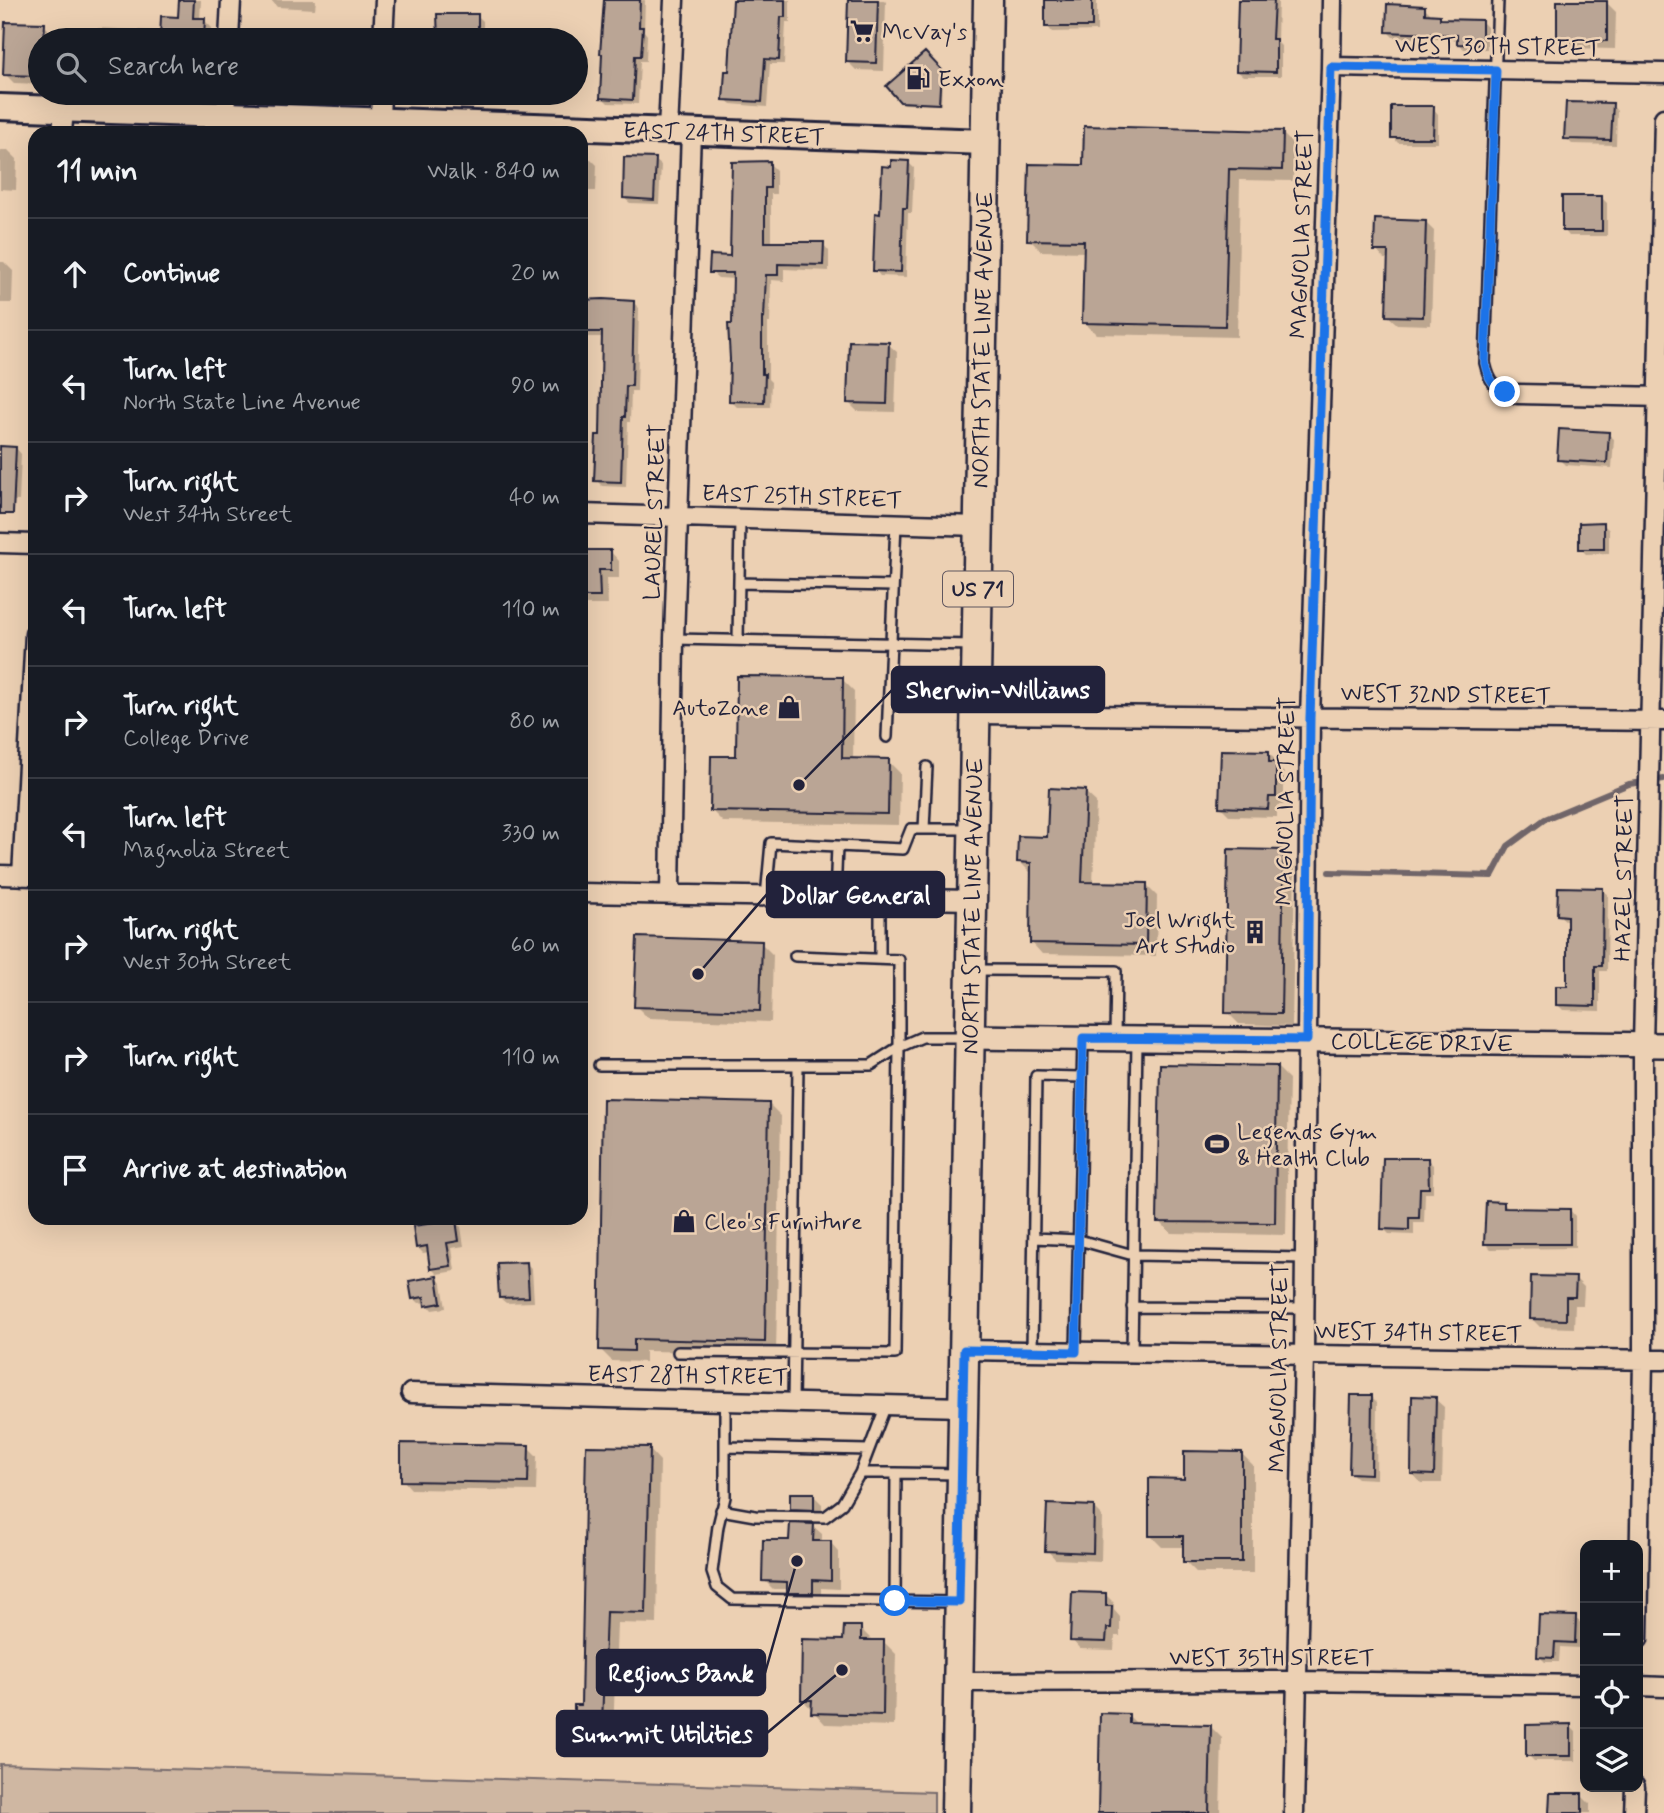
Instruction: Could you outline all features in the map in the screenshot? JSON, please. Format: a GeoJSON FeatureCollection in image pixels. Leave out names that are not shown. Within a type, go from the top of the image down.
{"type":"FeatureCollection","features":[{"type":"Feature","properties":{"kind":"main road","name":"NORTH STATE LINE AVENUE"},"geometry":{"type":"LineString","coordinates":[[956,1813],[988,0]]}},
{"type":"Feature","properties":{"kind":"main road","name":"EAST 24TH STREET"},"geometry":{"type":"LineString","coordinates":[[0,107],[63,121],[217,105]]}},
{"type":"Feature","properties":{"kind":"main road","name":"EAST 24TH STREET"},"geometry":{"type":"LineString","coordinates":[[235,105],[388,125],[436,126]]}},
{"type":"Feature","properties":{"kind":"main road","name":"EAST 24TH STREET"},"geometry":{"type":"LineString","coordinates":[[588,129],[986,142]]}},
{"type":"Feature","properties":{"kind":"street"},"geometry":{"type":"LineString","coordinates":[[230,28],[231,0]]}},
{"type":"Feature","properties":{"kind":"street"},"geometry":{"type":"LineString","coordinates":[[384,28],[385,0]]}},
{"type":"Feature","properties":{"kind":"street","name":"LAUREL STREET"},"geometry":{"type":"LineString","coordinates":[[670,894],[679,517],[679,131],[674,0]]}},
{"type":"Feature","properties":{"kind":"street","name":"MAGNOLIA STREET"},"geometry":{"type":"LineString","coordinates":[[1294,1813],[1304,1355],[1310,718],[1332,0]]}},
{"type":"Feature","properties":{"kind":"street","name":"WEST 30TH STREET"},"geometry":{"type":"LineString","coordinates":[[1331,67],[1664,73]]}},
{"type":"Feature","properties":{"kind":"street"},"geometry":{"type":"LineString","coordinates":[[384,105],[388,125]]}},
{"type":"Feature","properties":{"kind":"street","name":"HAZEL STREET"},"geometry":{"type":"LineString","coordinates":[[1639,1603],[1643,1360],[1654,1045],[1649,796],[1658,721],[1664,118]]}},
{"type":"Feature","properties":{"kind":"street"},"geometry":{"type":"LineString","coordinates":[[1518,394],[1661,397]]}},
{"type":"Feature","properties":{"kind":"street","name":"EAST 25TH STREET"},"geometry":{"type":"LineString","coordinates":[[588,514],[979,526]]}},
{"type":"Feature","properties":{"kind":"street"},"geometry":{"type":"LineString","coordinates":[[0,543],[28,544]]}},
{"type":"Feature","properties":{"kind":"street","name":"WEST 32ND STREET"},"geometry":{"type":"LineString","coordinates":[[975,714],[1658,721]]}},
{"type":"Feature","properties":{"kind":"street"},"geometry":{"type":"LineString","coordinates":[[0,875],[28,876]]}},
{"type":"Feature","properties":{"kind":"street"},"geometry":{"type":"LineString","coordinates":[[588,893],[972,900]]}},
{"type":"Feature","properties":{"kind":"street","name":"COLLEGE DRIVE"},"geometry":{"type":"LineString","coordinates":[[970,1037],[1654,1045]]}},
{"type":"Feature","properties":{"kind":"street","name":"WEST 34TH STREET"},"geometry":{"type":"LineString","coordinates":[[964,1350],[1664,1360]]}},
{"type":"Feature","properties":{"kind":"street","name":"EAST 28TH STREET"},"geometry":{"type":"LineString","coordinates":[[411,1393],[963,1407]]}},
{"type":"Feature","properties":{"kind":"street","name":"WEST 35TH STREET"},"geometry":{"type":"LineString","coordinates":[[958,1682],[1296,1681],[1580,1685]]}},
{"type":"Feature","properties":{"kind":"street"},"geometry":{"type":"LineString","coordinates":[[1643,1686],[1664,1687]]}},
{"type":"Feature","properties":{"kind":"street"},"geometry":{"type":"LineString","coordinates":[[1634,1813],[1635,1792]]}},
{"type":"Feature","properties":{"kind":"lane"},"geometry":{"type":"LineString","coordinates":[[1498,0],[1485,363],[1493,385],[1505,392],[1518,394]]}},
{"type":"Feature","properties":{"kind":"lane"},"geometry":{"type":"LineString","coordinates":[[738,640],[740,519]]}},
{"type":"Feature","properties":{"kind":"lane"},"geometry":{"type":"LineString","coordinates":[[887,737],[896,523]]}},
{"type":"Feature","properties":{"kind":"lane"},"geometry":{"type":"LineString","coordinates":[[739,583],[893,586]]}},
{"type":"Feature","properties":{"kind":"lane"},"geometry":{"type":"LineString","coordinates":[[674,639],[977,645]]}},
{"type":"Feature","properties":{"kind":"lane"},"geometry":{"type":"LineString","coordinates":[[923,829],[927,767]]}},
{"type":"Feature","properties":{"kind":"lane"},"geometry":{"type":"LineString","coordinates":[[766,897],[771,843],[904,849],[911,829],[973,829]]}},
{"type":"Feature","properties":{"kind":"lane"},"geometry":{"type":"LineString","coordinates":[[835,898],[837,846]]}},
{"type":"Feature","properties":{"kind":"lane"},"geometry":{"type":"LineString","coordinates":[[880,899],[880,958]]}},
{"type":"Feature","properties":{"kind":"lane"},"geometry":{"type":"LineString","coordinates":[[678,1352],[895,1354],[899,960],[795,956]]}},
{"type":"Feature","properties":{"kind":"lane"},"geometry":{"type":"LineString","coordinates":[[971,970],[1116,971],[1126,1038],[1133,1255],[1132,1352]]}},
{"type":"Feature","properties":{"kind":"lane"},"geometry":{"type":"LineString","coordinates":[[599,1065],[872,1065],[922,1037],[970,1037]]}},
{"type":"Feature","properties":{"kind":"lane"},"geometry":{"type":"LineString","coordinates":[[1076,1352],[1083,1038]]}},
{"type":"Feature","properties":{"kind":"lane"},"geometry":{"type":"LineString","coordinates":[[793,1403],[798,1066]]}},
{"type":"Feature","properties":{"kind":"lane"},"geometry":{"type":"LineString","coordinates":[[1032,1351],[1036,1076],[1083,1077]]}},
{"type":"Feature","properties":{"kind":"lane"},"geometry":{"type":"LineString","coordinates":[[1034,1238],[1079,1240],[1133,1255],[1304,1258]]}},
{"type":"Feature","properties":{"kind":"lane"},"geometry":{"type":"LineString","coordinates":[[1132,1307],[1304,1308]]}},
{"type":"Feature","properties":{"kind":"lane"},"geometry":{"type":"LineString","coordinates":[[725,1401],[725,1497],[712,1572],[717,1587],[732,1599],[959,1602]]}},
{"type":"Feature","properties":{"kind":"lane"},"geometry":{"type":"LineString","coordinates":[[721,1510],[755,1516],[825,1517],[842,1504],[860,1473],[886,1405]]}},
{"type":"Feature","properties":{"kind":"lane"},"geometry":{"type":"LineString","coordinates":[[726,1447],[868,1450]]}},
{"type":"Feature","properties":{"kind":"lane"},"geometry":{"type":"LineString","coordinates":[[860,1473],[962,1474]]}},
{"type":"Feature","properties":{"kind":"lane"},"geometry":{"type":"LineString","coordinates":[[895,1601],[896,1473]]}},
{"type":"Feature","properties":{"kind":"shaded area"},"geometry":{"type":"Polygon","coordinates":[[[0,1764],[934,1792],[934,1813],[0,1813],[0,1764]]]}},
{"type":"Feature","properties":{"kind":"building"},"geometry":{"type":"Polygon","coordinates":[[[179,0],[194,0],[193,18],[205,18],[205,28],[160,28],[161,16],[178,17],[179,0]]]}},
{"type":"Feature","properties":{"kind":"building"},"geometry":{"type":"Polygon","coordinates":[[[604,0],[640,0],[639,27],[643,27],[641,56],[635,56],[633,100],[600,98],[604,0]]]}},
{"type":"Feature","properties":{"kind":"building"},"geometry":{"type":"Polygon","coordinates":[[[733,0],[785,0],[785,17],[781,17],[779,60],[765,59],[762,102],[723,100],[725,71],[729,71],[733,0]]]}},
{"type":"Feature","properties":{"kind":"building","name":"McVay's"},"geometry":{"type":"Polygon","coordinates":[[[848,0],[878,0],[876,63],[846,62],[848,0]]]}},
{"type":"Feature","properties":{"kind":"building"},"geometry":{"type":"Polygon","coordinates":[[[1045,0],[1092,0],[1092,27],[1045,27],[1045,0]]]}},
{"type":"Feature","properties":{"kind":"building"},"geometry":{"type":"Polygon","coordinates":[[[1238,0],[1274,0],[1272,39],[1276,39],[1276,72],[1236,71],[1238,0]]]}},
{"type":"Feature","properties":{"kind":"building"},"geometry":{"type":"Polygon","coordinates":[[[1557,1],[1607,1],[1607,41],[1557,40],[1557,1]]]}},
{"type":"Feature","properties":{"kind":"building"},"geometry":{"type":"Polygon","coordinates":[[[1387,4],[1425,6],[1425,14],[1440,15],[1440,19],[1482,20],[1482,45],[1457,44],[1457,35],[1386,32],[1387,4]]]}},
{"type":"Feature","properties":{"kind":"building"},"geometry":{"type":"Polygon","coordinates":[[[437,14],[478,14],[478,28],[438,28],[437,14]]]}},
{"type":"Feature","properties":{"kind":"building"},"geometry":{"type":"Polygon","coordinates":[[[5,22],[45,23],[45,28],[28,28],[28,76],[3,75],[5,22]]]}},
{"type":"Feature","properties":{"kind":"building","name":"Exxon"},"geometry":{"type":"Polygon","coordinates":[[[925,52],[941,69],[939,104],[900,102],[886,86],[925,52]]]}},
{"type":"Feature","properties":{"kind":"building"},"geometry":{"type":"Polygon","coordinates":[[[1566,102],[1613,103],[1611,140],[1564,139],[1566,102]]]}},
{"type":"Feature","properties":{"kind":"building"},"geometry":{"type":"Polygon","coordinates":[[[1391,106],[1434,106],[1433,138],[1391,138],[1391,106]]]}},
{"type":"Feature","properties":{"kind":"building"},"geometry":{"type":"Polygon","coordinates":[[[1084,126],[1283,131],[1282,170],[1229,169],[1225,326],[1082,323],[1084,241],[1027,240],[1029,164],[1083,165],[1084,126]]]}},
{"type":"Feature","properties":{"kind":"building"},"geometry":{"type":"Polygon","coordinates":[[[624,157],[656,158],[654,200],[623,198],[624,157]]]}},
{"type":"Feature","properties":{"kind":"building"},"geometry":{"type":"Polygon","coordinates":[[[891,160],[909,161],[907,208],[903,208],[901,272],[873,271],[875,213],[880,214],[882,166],[891,167],[891,160]]]}},
{"type":"Feature","properties":{"kind":"building"},"geometry":{"type":"Polygon","coordinates":[[[770,161],[770,188],[765,188],[765,242],[824,242],[823,265],[778,264],[778,275],[766,275],[764,318],[762,317],[764,402],[729,401],[728,324],[732,324],[733,273],[709,273],[710,255],[730,256],[732,162],[770,161]]]}},
{"type":"Feature","properties":{"kind":"building"},"geometry":{"type":"Polygon","coordinates":[[[1562,196],[1602,196],[1602,231],[1562,231],[1562,196]]]}},
{"type":"Feature","properties":{"kind":"building"},"geometry":{"type":"Polygon","coordinates":[[[1375,219],[1426,221],[1423,317],[1386,316],[1388,251],[1374,251],[1375,219]]]}},
{"type":"Feature","properties":{"kind":"building"},"geometry":{"type":"Polygon","coordinates":[[[588,300],[634,301],[632,386],[626,386],[621,482],[594,481],[596,435],[600,435],[602,332],[588,332],[588,300]]]}},
{"type":"Feature","properties":{"kind":"building"},"geometry":{"type":"Polygon","coordinates":[[[849,341],[889,342],[887,404],[847,403],[849,341]]]}},
{"type":"Feature","properties":{"kind":"building"},"geometry":{"type":"Polygon","coordinates":[[[1559,429],[1609,432],[1607,463],[1557,460],[1559,429]]]}},
{"type":"Feature","properties":{"kind":"building"},"geometry":{"type":"Polygon","coordinates":[[[0,446],[16,447],[13,514],[0,514],[0,446]]]}},
{"type":"Feature","properties":{"kind":"building"},"geometry":{"type":"Polygon","coordinates":[[[1604,522],[1604,549],[1579,549],[1579,523],[1604,522]]]}},
{"type":"Feature","properties":{"kind":"building"},"geometry":{"type":"Polygon","coordinates":[[[588,550],[611,550],[611,570],[599,570],[600,597],[588,597],[588,550]]]}},
{"type":"Feature","properties":{"kind":"building"},"geometry":{"type":"Polygon","coordinates":[[[737,676],[843,677],[842,758],[889,759],[888,814],[710,811],[711,756],[736,756],[737,676]]]}},
{"type":"Feature","properties":{"kind":"building"},"geometry":{"type":"Polygon","coordinates":[[[1221,750],[1269,751],[1269,762],[1276,762],[1276,797],[1269,797],[1268,809],[1219,807],[1221,750]]]}},
{"type":"Feature","properties":{"kind":"building"},"geometry":{"type":"Polygon","coordinates":[[[1049,788],[1086,790],[1082,882],[1147,883],[1146,945],[1030,943],[1031,863],[1017,862],[1018,836],[1047,837],[1049,788]]]}},
{"type":"Feature","properties":{"kind":"building","name":"Joel Wright Art Studio"},"geometry":{"type":"Polygon","coordinates":[[[1228,849],[1284,850],[1281,1014],[1225,1013],[1228,849]]]}},
{"type":"Feature","properties":{"kind":"building"},"geometry":{"type":"Polygon","coordinates":[[[1558,887],[1603,888],[1602,966],[1595,966],[1595,1006],[1556,1005],[1556,986],[1567,986],[1567,916],[1557,915],[1558,887]]]}},
{"type":"Feature","properties":{"kind":"building"},"geometry":{"type":"Polygon","coordinates":[[[637,937],[762,941],[760,1011],[634,1007],[637,937]]]}},
{"type":"Feature","properties":{"kind":"building","name":"Legends Gym & Health Club"},"geometry":{"type":"Polygon","coordinates":[[[1160,1064],[1277,1066],[1275,1223],[1157,1222],[1160,1064]]]}},
{"type":"Feature","properties":{"kind":"building","name":"Cleo's Furniture"},"geometry":{"type":"Polygon","coordinates":[[[603,1099],[769,1103],[765,1342],[634,1339],[634,1351],[599,1350],[603,1099]]]}},
{"type":"Feature","properties":{"kind":"building"},"geometry":{"type":"Polygon","coordinates":[[[1383,1158],[1428,1158],[1429,1188],[1420,1188],[1419,1218],[1409,1218],[1409,1230],[1381,1229],[1383,1158]]]}},
{"type":"Feature","properties":{"kind":"building"},"geometry":{"type":"Polygon","coordinates":[[[1486,1201],[1504,1202],[1504,1208],[1570,1209],[1570,1244],[1484,1244],[1486,1201]]]}},
{"type":"Feature","properties":{"kind":"building"},"geometry":{"type":"Polygon","coordinates":[[[457,1225],[459,1241],[447,1243],[451,1266],[430,1269],[427,1246],[416,1248],[413,1226],[457,1225]]]}},
{"type":"Feature","properties":{"kind":"building"},"geometry":{"type":"Polygon","coordinates":[[[527,1262],[529,1297],[499,1298],[497,1263],[527,1262]]]}},
{"type":"Feature","properties":{"kind":"building"},"geometry":{"type":"Polygon","coordinates":[[[437,1276],[441,1303],[425,1306],[424,1297],[412,1299],[409,1281],[437,1276]]]}},
{"type":"Feature","properties":{"kind":"building"},"geometry":{"type":"Polygon","coordinates":[[[1531,1276],[1576,1277],[1575,1297],[1566,1297],[1566,1320],[1530,1319],[1531,1276]]]}},
{"type":"Feature","properties":{"kind":"building"},"geometry":{"type":"Polygon","coordinates":[[[1351,1395],[1372,1395],[1371,1474],[1349,1473],[1351,1395]]]}},
{"type":"Feature","properties":{"kind":"building"},"geometry":{"type":"Polygon","coordinates":[[[1412,1396],[1436,1397],[1434,1475],[1411,1474],[1412,1396]]]}},
{"type":"Feature","properties":{"kind":"building"},"geometry":{"type":"Polygon","coordinates":[[[401,1443],[529,1445],[528,1483],[401,1481],[401,1443]]]}},
{"type":"Feature","properties":{"kind":"building"},"geometry":{"type":"Polygon","coordinates":[[[586,1446],[650,1447],[646,1613],[606,1612],[602,1725],[574,1724],[574,1705],[581,1705],[586,1446]]]}},
{"type":"Feature","properties":{"kind":"building"},"geometry":{"type":"Polygon","coordinates":[[[1184,1451],[1242,1452],[1242,1562],[1183,1562],[1183,1536],[1149,1536],[1149,1478],[1184,1479],[1184,1451]]]}},
{"type":"Feature","properties":{"kind":"building"},"geometry":{"type":"Polygon","coordinates":[[[790,1493],[814,1493],[814,1510],[790,1509],[790,1493]]]}},
{"type":"Feature","properties":{"kind":"building"},"geometry":{"type":"Polygon","coordinates":[[[1047,1504],[1094,1506],[1093,1553],[1045,1551],[1047,1504]]]}},
{"type":"Feature","properties":{"kind":"building"},"geometry":{"type":"Polygon","coordinates":[[[790,1523],[814,1524],[813,1541],[831,1541],[831,1581],[813,1580],[813,1593],[787,1593],[787,1582],[762,1581],[763,1540],[789,1540],[790,1523]]]}},
{"type":"Feature","properties":{"kind":"building"},"geometry":{"type":"Polygon","coordinates":[[[1072,1592],[1106,1593],[1106,1606],[1112,1606],[1111,1628],[1107,1628],[1106,1642],[1070,1641],[1072,1592]]]}},
{"type":"Feature","properties":{"kind":"building"},"geometry":{"type":"Polygon","coordinates":[[[1539,1615],[1576,1616],[1575,1643],[1555,1642],[1554,1658],[1537,1657],[1539,1615]]]}},
{"type":"Feature","properties":{"kind":"building"},"geometry":{"type":"Polygon","coordinates":[[[844,1626],[861,1626],[861,1640],[884,1640],[883,1715],[811,1713],[812,1700],[801,1700],[802,1639],[843,1640],[844,1626]]]}},
{"type":"Feature","properties":{"kind":"building"},"geometry":{"type":"Polygon","coordinates":[[[1100,1713],[1129,1714],[1129,1723],[1211,1725],[1209,1813],[1098,1813],[1100,1713]]]}},
{"type":"Feature","properties":{"kind":"building"},"geometry":{"type":"Polygon","coordinates":[[[1571,1724],[1571,1756],[1526,1756],[1526,1725],[1571,1724]]]}},
{"type":"Feature","properties":{"kind":"building"},"geometry":{"type":"Polygon","coordinates":[[[1550,1793],[1582,1793],[1582,1813],[1549,1813],[1550,1793]]]}},
{"type":"Feature","properties":{"kind":"waterway"},"geometry":{"type":"LineString","coordinates":[[1329,872],[1492,876],[1508,846],[1545,819],[1629,784],[1664,779]]}},
{"type":"Feature","properties":{"kind":"place","name":"McVay's"},"geometry":{"type":"Point","coordinates":[862,31]}},
{"type":"Feature","properties":{"kind":"place","name":"Exxon"},"geometry":{"type":"Point","coordinates":[918,78]}},
{"type":"Feature","properties":{"kind":"place","name":"AutoZone"},"geometry":{"type":"Point","coordinates":[789,707]}},
{"type":"Feature","properties":{"kind":"place","name":"Sherwin-Williams"},"geometry":{"type":"Point","coordinates":[799,785]}},
{"type":"Feature","properties":{"kind":"place","name":"Joel Wright Art Studio"},"geometry":{"type":"Point","coordinates":[1255,932]}},
{"type":"Feature","properties":{"kind":"place","name":"Dollar General"},"geometry":{"type":"Point","coordinates":[698,974]}},
{"type":"Feature","properties":{"kind":"place","name":"Legends Gym & Health Club"},"geometry":{"type":"Point","coordinates":[1217,1144]}},
{"type":"Feature","properties":{"kind":"place","name":"Cleo's Furniture"},"geometry":{"type":"Point","coordinates":[684,1221]}},
{"type":"Feature","properties":{"kind":"place","name":"Regions Bank"},"geometry":{"type":"Point","coordinates":[797,1561]}},
{"type":"Feature","properties":{"kind":"place","name":"Summit Utilities"},"geometry":{"type":"Point","coordinates":[842,1670]}},
{"type":"Feature","properties":{"kind":"route"},"geometry":{"type":"LineString","coordinates":[[895,1601],[959,1602],[964,1350],[1076,1352],[1083,1038],[1307,1040],[1310,718],[1331,67],[1496,70],[1485,363],[1493,385],[1505,392]]}}]}
